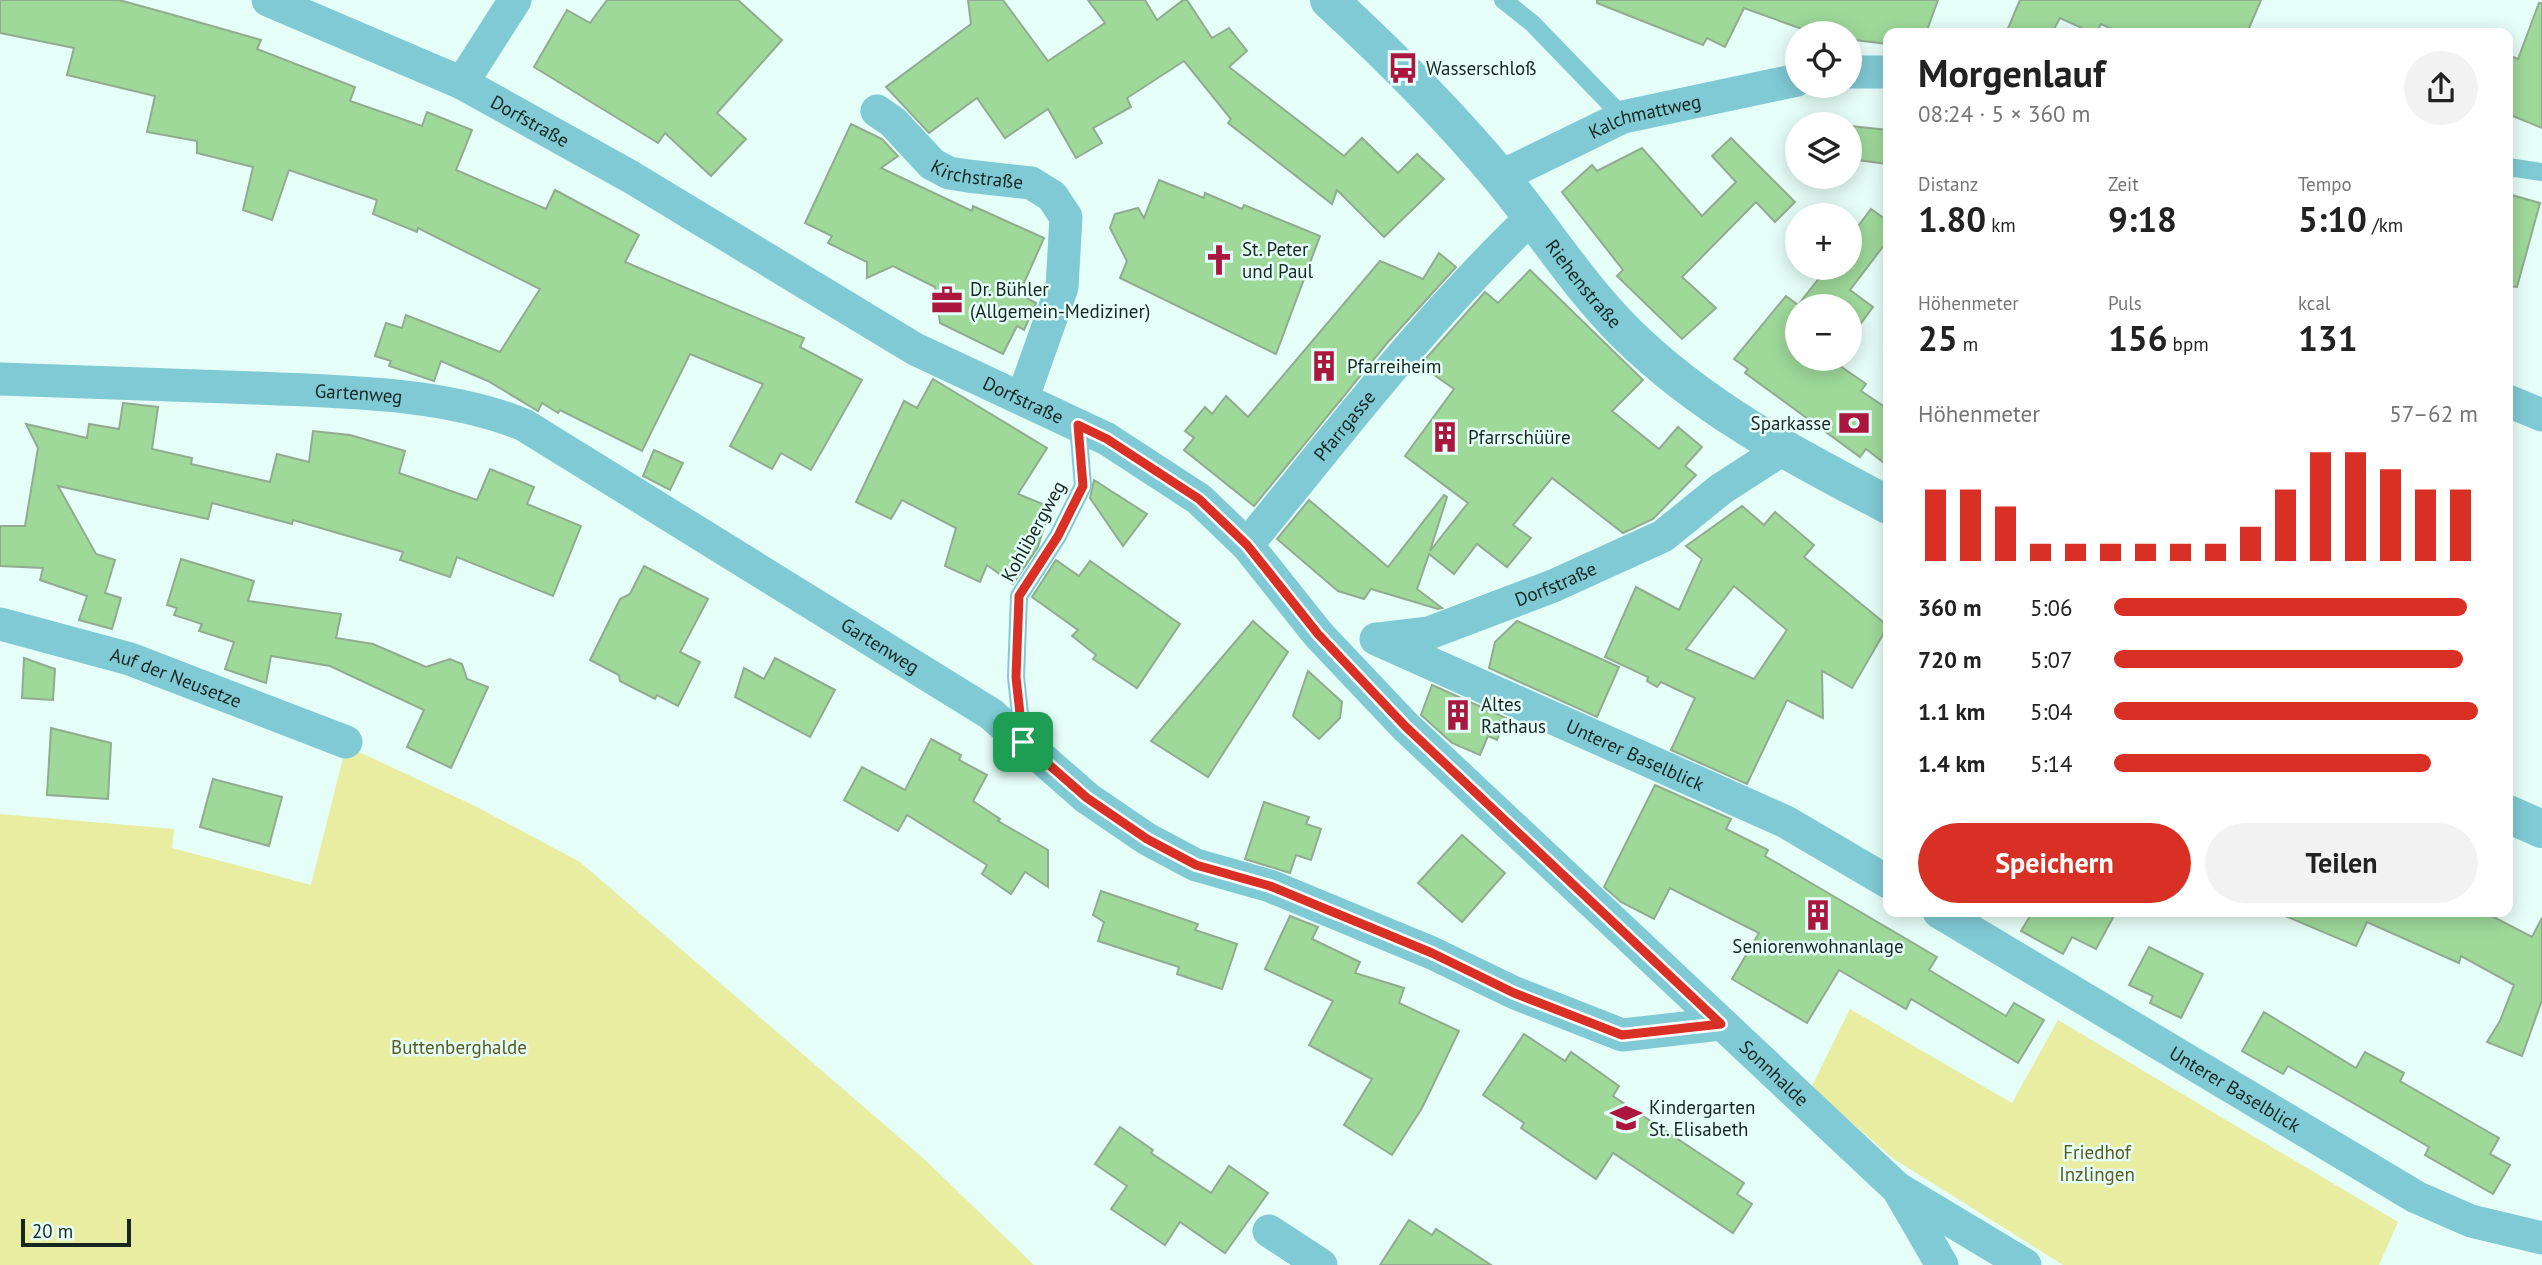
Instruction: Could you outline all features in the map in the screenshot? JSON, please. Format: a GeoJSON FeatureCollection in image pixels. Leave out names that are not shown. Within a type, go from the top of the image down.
{"type":"FeatureCollection","features":[{"type":"Feature","properties":{"kind":"street","name":"Dorfstraße"},"geometry":{"type":"LineString","coordinates":[[268,0],[462,83],[631,177],[915,349],[1023,397],[1107,439],[1199,499],[1247,545],[1318,634],[1376,639],[1429,633],[1553,586],[1663,536],[1721,489],[1783,449]]}},
{"type":"Feature","properties":{"kind":"street"},"geometry":{"type":"LineString","coordinates":[[462,83],[515,0]]}},
{"type":"Feature","properties":{"kind":"street","name":"Riehenstraße"},"geometry":{"type":"LineString","coordinates":[[1329,0],[1403,68],[1500,177],[1573,271],[1627,334],[1685,385],[1733,421],[1883,502]]}},
{"type":"Feature","properties":{"kind":"street"},"geometry":{"type":"LineString","coordinates":[[1862,72],[1883,72]]}},
{"type":"Feature","properties":{"kind":"street","name":"Kalchmattweg"},"geometry":{"type":"LineString","coordinates":[[1500,177],[1623,117],[1785,83]]}},
{"type":"Feature","properties":{"kind":"street","name":"Kirchstraße"},"geometry":{"type":"LineString","coordinates":[[877,111],[893,122],[932,164],[949,173],[1031,183],[1052,196],[1066,217],[1062,287],[1023,397]]}},
{"type":"Feature","properties":{"kind":"street","name":"Pfarrgasse"},"geometry":{"type":"LineString","coordinates":[[1247,545],[1429,322],[1479,267],[1532,217]]}},
{"type":"Feature","properties":{"kind":"street","name":"Gartenweg"},"geometry":{"type":"LineString","coordinates":[[0,379],[321,391],[449,403],[495,413],[524,425],[991,714],[1087,798],[1147,839],[1196,865],[1270,886],[1432,953],[1514,993],[1622,1035],[1721,1024]]}},
{"type":"Feature","properties":{"kind":"street"},"geometry":{"type":"LineString","coordinates":[[2513,403],[2542,415]]}},
{"type":"Feature","properties":{"kind":"street","name":"Auf der Neusetze"},"geometry":{"type":"LineString","coordinates":[[0,624],[130,659],[346,743]]}},
{"type":"Feature","properties":{"kind":"street","name":"Sonnhalde"},"geometry":{"type":"LineString","coordinates":[[1318,634],[1405,726],[1898,1189],[1942,1265]]}},
{"type":"Feature","properties":{"kind":"street","name":"Unterer Baselblick"},"geometry":{"type":"LineString","coordinates":[[1376,639],[1786,822],[1883,879]]}},
{"type":"Feature","properties":{"kind":"street"},"geometry":{"type":"LineString","coordinates":[[2513,816],[2542,829]]}},
{"type":"Feature","properties":{"kind":"street","name":"Unterer Baselblick"},"geometry":{"type":"LineString","coordinates":[[1947,917],[2416,1197],[2471,1221],[2542,1238]]}},
{"type":"Feature","properties":{"kind":"street"},"geometry":{"type":"LineString","coordinates":[[1898,1189],[2025,1265]]}},
{"type":"Feature","properties":{"kind":"street"},"geometry":{"type":"LineString","coordinates":[[1269,1231],[1321,1265]]}},
{"type":"Feature","properties":{"kind":"lane"},"geometry":{"type":"LineString","coordinates":[[1503,0],[1532,23],[1623,117]]}},
{"type":"Feature","properties":{"kind":"lane"},"geometry":{"type":"LineString","coordinates":[[2513,168],[2542,172]]}},
{"type":"Feature","properties":{"kind":"lane","name":"Kohlibergweg"},"geometry":{"type":"LineString","coordinates":[[1023,742],[1016,677],[1019,596],[1058,536],[1083,486],[1078,425]]}},
{"type":"Feature","properties":{"kind":"green space","name":"Buttenberghalde"},"geometry":{"type":"Polygon","coordinates":[[[346,746],[475,806],[580,862],[923,1158],[1034,1265],[0,1265],[0,814],[174,829],[172,848],[311,885],[346,746]]]}},
{"type":"Feature","properties":{"kind":"green space","name":"Friedhof Inzlingen"},"geometry":{"type":"Polygon","coordinates":[[[1850,1009],[2012,1103],[2058,1020],[2398,1222],[2379,1265],[2063,1265],[1894,1159],[1811,1088],[1850,1009]]]}},
{"type":"Feature","properties":{"kind":"building"},"geometry":{"type":"Polygon","coordinates":[[[0,0],[119,0],[170,14],[261,40],[257,49],[355,87],[350,101],[422,126],[427,112],[472,130],[456,170],[546,209],[555,190],[639,235],[625,262],[804,338],[800,347],[862,380],[811,470],[781,453],[772,469],[730,446],[763,384],[690,354],[642,451],[542,403],[538,411],[488,381],[441,361],[434,381],[389,366],[391,361],[375,356],[386,323],[402,328],[406,315],[500,352],[540,289],[418,228],[417,232],[373,214],[377,200],[289,170],[272,220],[243,210],[253,167],[197,153],[197,141],[147,132],[155,96],[67,75],[74,48],[0,33],[0,0]]]}},
{"type":"Feature","properties":{"kind":"building"},"geometry":{"type":"Polygon","coordinates":[[[607,0],[738,0],[782,40],[717,113],[746,139],[711,176],[665,133],[658,143],[534,67],[567,10],[590,23],[607,0]]]}},
{"type":"Feature","properties":{"kind":"building"},"geometry":{"type":"Polygon","coordinates":[[[968,0],[1003,0],[1048,61],[1105,23],[1088,0],[1145,0],[1157,20],[1183,0],[1187,0],[1212,38],[1229,28],[1247,51],[1229,67],[1344,156],[1362,138],[1398,173],[1417,154],[1444,179],[1384,237],[1337,190],[1332,204],[1228,123],[1231,119],[1184,61],[1127,98],[1131,107],[1093,128],[1102,143],[1076,158],[1048,109],[1005,138],[977,98],[929,133],[886,87],[971,24],[968,0]]]}},
{"type":"Feature","properties":{"kind":"building"},"geometry":{"type":"Polygon","coordinates":[[[1597,0],[1938,0],[1928,28],[1883,28],[1883,43],[1862,41],[1862,21],[1785,23],[1744,8],[1725,47],[1707,38],[1703,45],[1597,3],[1597,0]]]}},
{"type":"Feature","properties":{"kind":"building"},"geometry":{"type":"Polygon","coordinates":[[[2020,0],[2261,0],[2249,28],[2110,28],[2101,24],[2099,28],[2082,28],[2060,18],[2055,28],[2008,28],[2020,0]]]}},
{"type":"Feature","properties":{"kind":"building"},"geometry":{"type":"Polygon","coordinates":[[[2539,3],[2542,3],[2542,128],[2513,116],[2513,57],[2518,59],[2539,3]]]}},
{"type":"Feature","properties":{"kind":"building"},"geometry":{"type":"Polygon","coordinates":[[[851,124],[882,139],[898,156],[881,168],[972,211],[973,206],[1044,238],[1019,294],[1036,303],[1024,330],[1017,326],[1003,354],[940,323],[935,287],[893,266],[867,278],[867,262],[828,243],[832,236],[805,223],[851,124]]]}},
{"type":"Feature","properties":{"kind":"building"},"geometry":{"type":"Polygon","coordinates":[[[1862,127],[1883,129],[1883,163],[1862,161],[1862,127]]]}},
{"type":"Feature","properties":{"kind":"building"},"geometry":{"type":"Polygon","coordinates":[[[1731,138],[1795,202],[1785,203],[1785,212],[1775,222],[1756,202],[1682,277],[1716,308],[1682,339],[1617,276],[1623,270],[1562,192],[1592,165],[1597,171],[1642,148],[1702,216],[1736,182],[1712,156],[1731,138]]]}},
{"type":"Feature","properties":{"kind":"building","name":"St. Peter und Paul"},"geometry":{"type":"Polygon","coordinates":[[[1159,180],[1204,198],[1205,193],[1242,209],[1244,205],[1320,236],[1276,354],[1120,278],[1127,261],[1110,228],[1115,214],[1138,208],[1144,218],[1159,180]]]}},
{"type":"Feature","properties":{"kind":"building"},"geometry":{"type":"Polygon","coordinates":[[[2513,195],[2540,203],[2517,287],[2513,287],[2513,195]]]}},
{"type":"Feature","properties":{"kind":"building"},"geometry":{"type":"Polygon","coordinates":[[[1871,209],[1883,217],[1883,247],[1862,274],[1862,221],[1871,209]]]}},
{"type":"Feature","properties":{"kind":"building"},"geometry":{"type":"Polygon","coordinates":[[[1439,253],[1456,267],[1388,342],[1254,506],[1184,450],[1194,438],[1185,431],[1205,407],[1212,414],[1226,396],[1248,417],[1380,261],[1423,279],[1439,253]]]}},
{"type":"Feature","properties":{"kind":"building"},"geometry":{"type":"Polygon","coordinates":[[[1530,270],[1643,380],[1612,411],[1659,449],[1678,427],[1702,447],[1685,466],[1696,475],[1653,519],[1623,533],[1552,478],[1513,525],[1531,538],[1507,567],[1477,544],[1454,574],[1429,554],[1417,589],[1442,608],[1371,589],[1364,599],[1338,591],[1277,539],[1309,500],[1388,567],[1444,495],[1447,497],[1430,551],[1468,503],[1405,456],[1454,389],[1420,365],[1485,292],[1498,303],[1530,270]]]}},
{"type":"Feature","properties":{"kind":"building"},"geometry":{"type":"Polygon","coordinates":[[[1818,280],[1858,280],[1850,290],[1855,294],[1807,294],[1818,280]]]}},
{"type":"Feature","properties":{"kind":"building"},"geometry":{"type":"Polygon","coordinates":[[[1785,297],[1785,371],[1847,371],[1866,384],[1861,391],[1883,406],[1883,462],[1866,449],[1860,457],[1745,373],[1748,369],[1734,359],[1785,297]]]}},
{"type":"Feature","properties":{"kind":"building"},"geometry":{"type":"Polygon","coordinates":[[[1862,299],[1873,307],[1862,322],[1862,299]]]}},
{"type":"Feature","properties":{"kind":"building"},"geometry":{"type":"Polygon","coordinates":[[[933,379],[1047,448],[1018,494],[1050,507],[1038,547],[1013,584],[987,565],[980,582],[945,566],[956,528],[902,500],[891,519],[856,502],[904,401],[917,408],[933,379]]]}},
{"type":"Feature","properties":{"kind":"building"},"geometry":{"type":"Polygon","coordinates":[[[123,403],[158,407],[152,449],[192,458],[191,464],[270,482],[277,454],[309,462],[313,431],[350,435],[405,451],[399,473],[477,500],[490,469],[534,487],[527,504],[581,526],[553,596],[457,557],[450,577],[400,560],[403,552],[293,520],[292,524],[212,503],[208,519],[58,486],[96,554],[115,560],[105,593],[121,598],[112,629],[79,620],[87,596],[40,580],[43,568],[0,566],[0,526],[25,526],[38,448],[26,424],[87,438],[89,424],[119,429],[123,403]]]}},
{"type":"Feature","properties":{"kind":"building"},"geometry":{"type":"Polygon","coordinates":[[[654,450],[683,463],[670,490],[643,476],[654,450]]]}},
{"type":"Feature","properties":{"kind":"building"},"geometry":{"type":"Polygon","coordinates":[[[1094,480],[1147,514],[1123,546],[1090,498],[1094,480]]]}},
{"type":"Feature","properties":{"kind":"building"},"geometry":{"type":"Polygon","coordinates":[[[1742,506],[1764,525],[1775,512],[1814,545],[1804,557],[1883,622],[1883,635],[1852,688],[1822,671],[1823,718],[1787,700],[1747,784],[1671,750],[1695,698],[1661,682],[1657,687],[1647,681],[1648,677],[1605,657],[1636,587],[1679,610],[1702,559],[1686,546],[1742,506]],[[1734,586],[1686,649],[1754,679],[1787,630],[1734,586]]]}},
{"type":"Feature","properties":{"kind":"building"},"geometry":{"type":"Polygon","coordinates":[[[181,559],[254,581],[248,601],[341,614],[336,638],[373,644],[426,667],[450,659],[462,664],[467,679],[488,687],[451,768],[407,747],[424,710],[330,666],[271,656],[266,683],[225,669],[234,642],[199,631],[202,624],[174,615],[177,608],[167,605],[181,559]]]}},
{"type":"Feature","properties":{"kind":"building"},"geometry":{"type":"Polygon","coordinates":[[[1056,560],[1079,576],[1090,561],[1180,624],[1137,688],[1093,659],[1096,655],[1072,636],[1078,630],[1032,597],[1056,560]]]}},
{"type":"Feature","properties":{"kind":"building"},"geometry":{"type":"Polygon","coordinates":[[[644,566],[708,599],[680,652],[700,662],[678,706],[657,695],[655,699],[620,681],[619,675],[590,660],[620,599],[630,594],[644,566]]]}},
{"type":"Feature","properties":{"kind":"building"},"geometry":{"type":"Polygon","coordinates":[[[1253,621],[1288,652],[1208,777],[1151,741],[1253,621]]]}},
{"type":"Feature","properties":{"kind":"building"},"geometry":{"type":"Polygon","coordinates":[[[1517,621],[1619,667],[1597,717],[1489,668],[1495,642],[1517,621]]]}},
{"type":"Feature","properties":{"kind":"building"},"geometry":{"type":"Polygon","coordinates":[[[24,658],[55,669],[53,700],[22,698],[24,658]]]}},
{"type":"Feature","properties":{"kind":"building"},"geometry":{"type":"Polygon","coordinates":[[[775,658],[835,690],[810,737],[735,697],[744,668],[764,679],[775,658]]]}},
{"type":"Feature","properties":{"kind":"building"},"geometry":{"type":"Polygon","coordinates":[[[1308,671],[1342,702],[1340,718],[1319,739],[1293,716],[1308,671]]]}},
{"type":"Feature","properties":{"kind":"building","name":"Altes Rathaus"},"geometry":{"type":"Polygon","coordinates":[[[1432,685],[1506,718],[1497,740],[1488,736],[1480,755],[1452,743],[1421,715],[1432,685]]]}},
{"type":"Feature","properties":{"kind":"building"},"geometry":{"type":"Polygon","coordinates":[[[51,728],[111,743],[108,799],[47,795],[51,728]]]}},
{"type":"Feature","properties":{"kind":"building"},"geometry":{"type":"Polygon","coordinates":[[[931,739],[961,755],[959,760],[987,775],[973,801],[1000,819],[998,821],[1048,850],[1048,887],[1025,872],[1011,894],[982,874],[987,865],[907,815],[898,831],[844,800],[862,767],[905,790],[931,739]]]}},
{"type":"Feature","properties":{"kind":"building"},"geometry":{"type":"Polygon","coordinates":[[[213,779],[282,797],[269,846],[200,827],[213,779]]]}},
{"type":"Feature","properties":{"kind":"building"},"geometry":{"type":"Polygon","coordinates":[[[1655,785],[1731,819],[1726,829],[1768,850],[1765,856],[1937,957],[1929,970],[2006,1016],[2014,1003],[2044,1020],[2018,1063],[1911,999],[1906,1009],[1839,970],[1807,1023],[1732,979],[1759,933],[1670,888],[1654,919],[1621,902],[1604,887],[1655,785]]]}},
{"type":"Feature","properties":{"kind":"building"},"geometry":{"type":"Polygon","coordinates":[[[1264,802],[1309,817],[1306,824],[1321,829],[1311,860],[1296,855],[1290,873],[1245,859],[1264,802]]]}},
{"type":"Feature","properties":{"kind":"building"},"geometry":{"type":"Polygon","coordinates":[[[1462,835],[1505,873],[1462,922],[1418,883],[1462,835]]]}},
{"type":"Feature","properties":{"kind":"building"},"geometry":{"type":"Polygon","coordinates":[[[1101,891],[1198,924],[1195,930],[1237,944],[1222,989],[1177,974],[1179,967],[1098,941],[1104,922],[1093,915],[1101,891]]]}},
{"type":"Feature","properties":{"kind":"building"},"geometry":{"type":"Polygon","coordinates":[[[1290,916],[1318,927],[1312,939],[1360,962],[1355,973],[1404,988],[1399,1003],[1459,1031],[1422,1108],[1392,1155],[1344,1125],[1372,1079],[1309,1045],[1333,1001],[1265,969],[1290,916]]]}},
{"type":"Feature","properties":{"kind":"building"},"geometry":{"type":"Polygon","coordinates":[[[2029,917],[2113,917],[2096,949],[2072,937],[2063,954],[2021,931],[2029,917]]]}},
{"type":"Feature","properties":{"kind":"building"},"geometry":{"type":"Polygon","coordinates":[[[2288,917],[2494,917],[2532,937],[2542,918],[2542,1000],[2522,1056],[2487,1042],[2500,1021],[2514,985],[2461,956],[2459,963],[2367,922],[2356,946],[2288,917]]]}},
{"type":"Feature","properties":{"kind":"building"},"geometry":{"type":"Polygon","coordinates":[[[2149,947],[2203,974],[2181,1018],[2150,1003],[2153,996],[2129,985],[2149,947]]]}},
{"type":"Feature","properties":{"kind":"building"},"geometry":{"type":"Polygon","coordinates":[[[2264,1012],[2356,1068],[2365,1052],[2404,1073],[2400,1081],[2499,1138],[2490,1154],[2510,1165],[2493,1194],[2425,1155],[2429,1147],[2341,1096],[2288,1066],[2283,1074],[2242,1051],[2264,1012]]]}},
{"type":"Feature","properties":{"kind":"building"},"geometry":{"type":"Polygon","coordinates":[[[1524,1034],[1565,1061],[1571,1052],[1619,1086],[1613,1096],[1744,1183],[1737,1194],[1752,1204],[1733,1233],[1613,1153],[1596,1179],[1521,1128],[1524,1123],[1483,1095],[1524,1034]]]}},
{"type":"Feature","properties":{"kind":"building"},"geometry":{"type":"Polygon","coordinates":[[[1120,1127],[1153,1150],[1151,1153],[1211,1193],[1229,1166],[1268,1193],[1225,1253],[1180,1222],[1165,1245],[1111,1209],[1127,1186],[1095,1164],[1120,1127]]]}},
{"type":"Feature","properties":{"kind":"building"},"geometry":{"type":"Polygon","coordinates":[[[1409,1220],[1432,1235],[1436,1229],[1491,1265],[1380,1265],[1409,1220]]]}},
{"type":"Feature","properties":{"kind":"place","name":"Wasserschloß"},"geometry":{"type":"Point","coordinates":[1403,68]}},
{"type":"Feature","properties":{"kind":"place","name":"St. Peter und Paul"},"geometry":{"type":"Point","coordinates":[1219,260]}},
{"type":"Feature","properties":{"kind":"place","name":"Dr. Bühler (Allgemein-Mediziner)"},"geometry":{"type":"Point","coordinates":[947,300]}},
{"type":"Feature","properties":{"kind":"place","name":"Pfarreiheim"},"geometry":{"type":"Point","coordinates":[1324,366]}},
{"type":"Feature","properties":{"kind":"place","name":"Sparkasse"},"geometry":{"type":"Point","coordinates":[1854,423]}},
{"type":"Feature","properties":{"kind":"place","name":"Pfarrschüüre"},"geometry":{"type":"Point","coordinates":[1445,437]}},
{"type":"Feature","properties":{"kind":"place","name":"Altes Rathaus"},"geometry":{"type":"Point","coordinates":[1458,715]}},
{"type":"Feature","properties":{"kind":"place","name":"Seniorenwohnanlage"},"geometry":{"type":"Point","coordinates":[1818,915]}},
{"type":"Feature","properties":{"kind":"place","name":"Kindergarten St. Elisabeth"},"geometry":{"type":"Point","coordinates":[1626,1118]}},
{"type":"Feature","properties":{"kind":"route"},"geometry":{"type":"LineString","coordinates":[[1078,425],[1107,439],[1199,499],[1247,545],[1318,634],[1405,726],[1721,1024],[1622,1035],[1514,993],[1432,953],[1270,886],[1196,865],[1147,839],[1087,798],[1023,742],[1016,677],[1019,596],[1058,536],[1083,486],[1078,425]]}}]}
